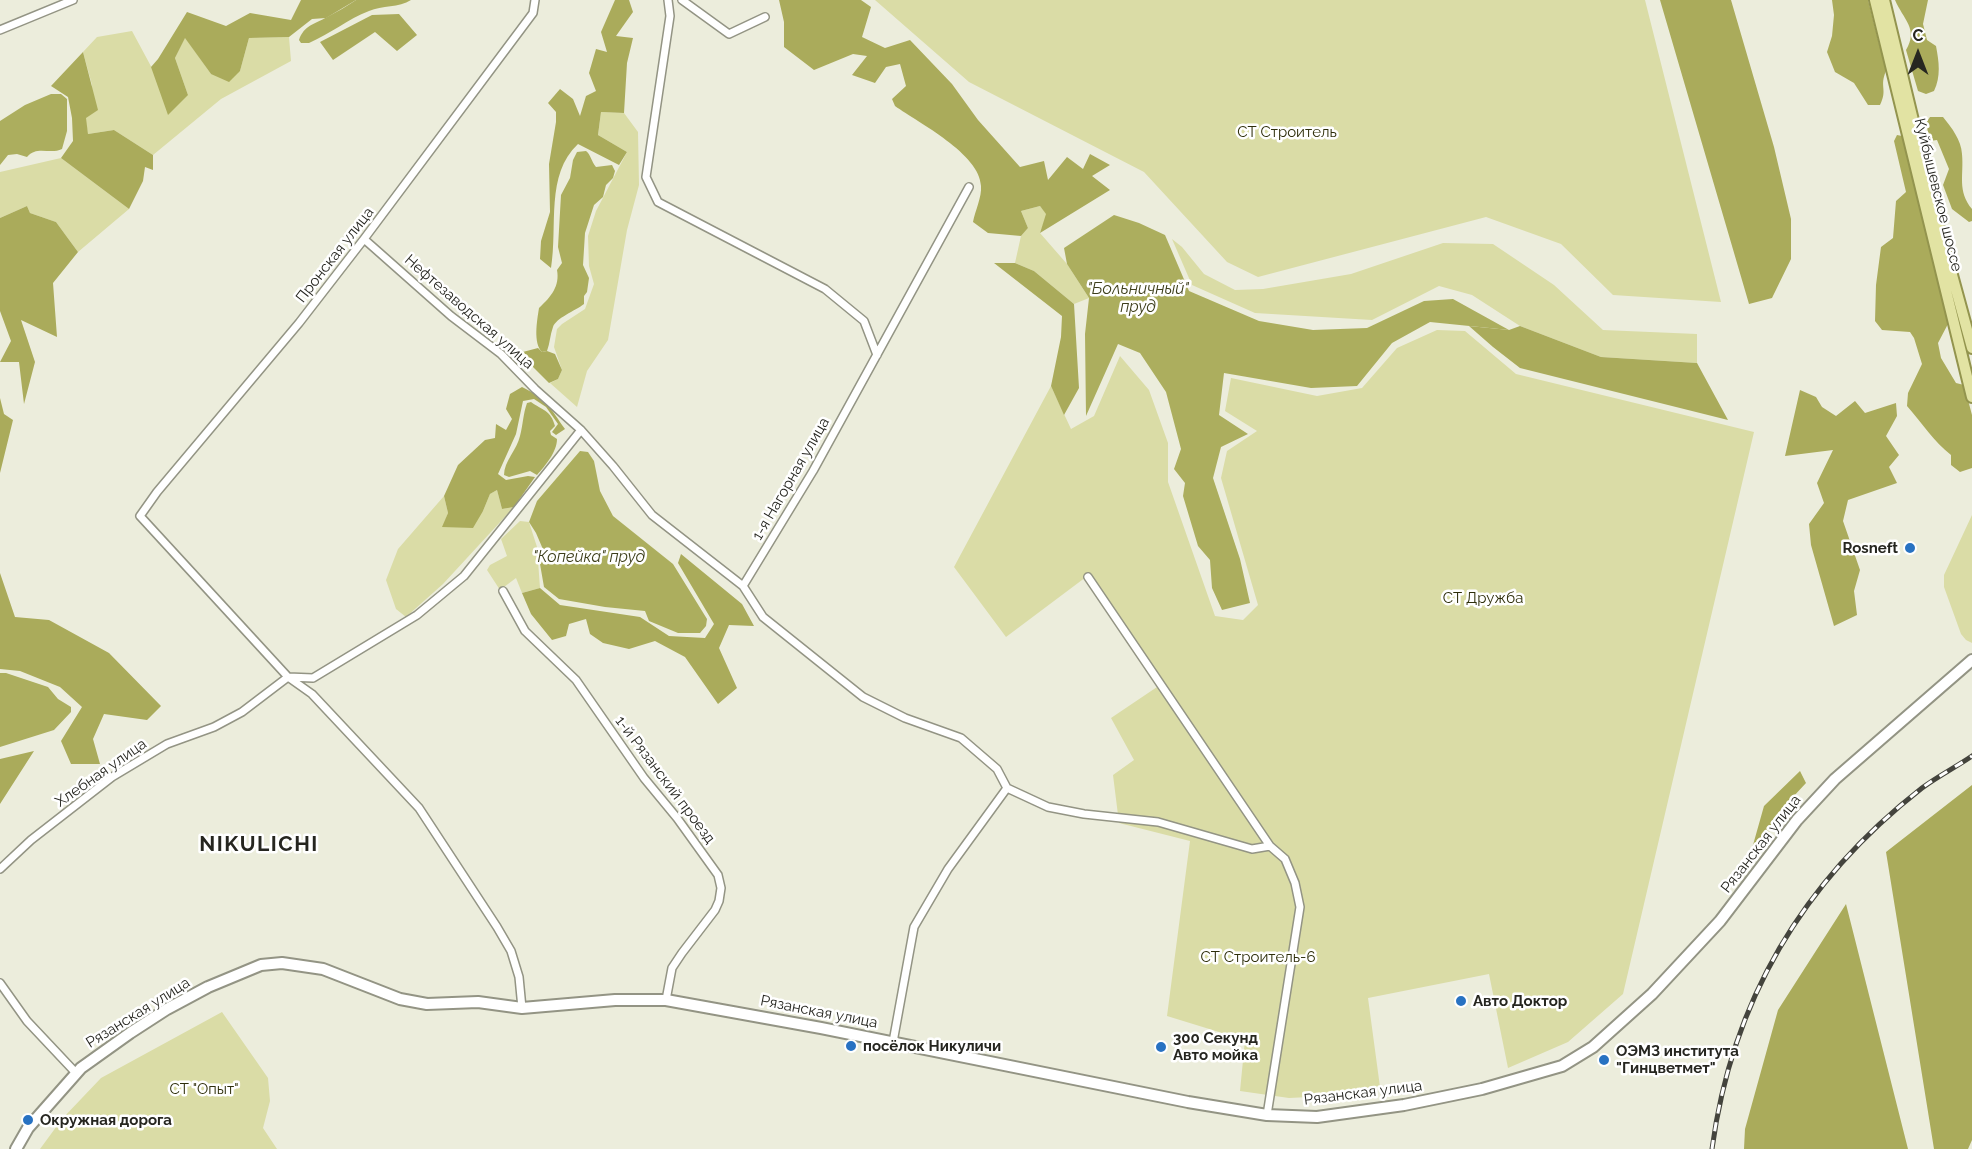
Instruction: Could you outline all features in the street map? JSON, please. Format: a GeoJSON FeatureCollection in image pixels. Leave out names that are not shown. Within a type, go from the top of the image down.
{"type":"FeatureCollection","features":[{"type":"Feature","properties":{"kind":"main road","name":"Куйбышевское шоссе"},"geometry":{"type":"LineString","coordinates":[[1875,0],[1972,397]]}},
{"type":"Feature","properties":{"kind":"main road","name":"Куйбышевское шоссе"},"geometry":{"type":"LineString","coordinates":[[1884,0],[1937,220],[1972,348]]}},
{"type":"Feature","properties":{"kind":"street"},"geometry":{"type":"LineString","coordinates":[[0,30],[73,0]]}},
{"type":"Feature","properties":{"kind":"street","name":"Пронская улица"},"geometry":{"type":"LineString","coordinates":[[288,677],[140,516],[157,492],[299,323],[364,239],[533,13],[535,0]]}},
{"type":"Feature","properties":{"kind":"street"},"geometry":{"type":"LineString","coordinates":[[668,0],[670,16],[646,177],[658,202],[825,289],[864,321],[878,355]]}},
{"type":"Feature","properties":{"kind":"street"},"geometry":{"type":"LineString","coordinates":[[682,0],[729,34],[765,17]]}},
{"type":"Feature","properties":{"kind":"street","name":"1-я Нагорная улица"},"geometry":{"type":"LineString","coordinates":[[743,586],[813,471],[969,187]]}},
{"type":"Feature","properties":{"kind":"street","name":"Нефтезаводская улица"},"geometry":{"type":"LineString","coordinates":[[364,239],[451,316],[501,354],[535,389],[581,430]]}},
{"type":"Feature","properties":{"kind":"street"},"geometry":{"type":"LineString","coordinates":[[288,677],[313,678],[417,615],[464,576],[581,430],[652,514],[743,586],[763,617],[863,697],[905,718],[961,738],[997,769],[1007,788],[1048,807],[1084,814],[1158,822],[1251,849],[1270,846]]}},
{"type":"Feature","properties":{"kind":"street"},"geometry":{"type":"LineString","coordinates":[[1088,577],[1270,846],[1285,859],[1294,883],[1300,907],[1267,1115]]}},
{"type":"Feature","properties":{"kind":"street","name":"1-й Рязанский проезд"},"geometry":{"type":"LineString","coordinates":[[503,591],[525,631],[576,680],[644,778],[677,818],[718,875],[721,888],[719,901],[715,910],[672,968],[666,1000]]}},
{"type":"Feature","properties":{"kind":"street","name":"Рязанская улица"},"geometry":{"type":"LineString","coordinates":[[16,1149],[28,1128],[76,1073],[93,1059],[168,1009],[208,987],[261,966],[282,963],[323,969],[400,999],[427,1004],[478,1002],[522,1008],[615,1000],[666,1000],[893,1042],[1188,1102],[1267,1115],[1317,1117],[1404,1105],[1482,1089],[1562,1066],[1593,1047],[1652,994],[1720,921],[1797,820],[1834,779],[1972,660]]}},
{"type":"Feature","properties":{"kind":"street"},"geometry":{"type":"LineString","coordinates":[[288,677],[312,694],[418,808],[511,951],[519,976],[522,1008]]}},
{"type":"Feature","properties":{"kind":"street","name":"Хлебная улица"},"geometry":{"type":"LineString","coordinates":[[0,869],[32,840],[112,777],[167,744],[214,727],[242,712],[288,677]]}},
{"type":"Feature","properties":{"kind":"street"},"geometry":{"type":"LineString","coordinates":[[893,1042],[914,927],[948,869],[1007,788]]}},
{"type":"Feature","properties":{"kind":"street"},"geometry":{"type":"LineString","coordinates":[[0,984],[27,1021],[76,1073]]}},
{"type":"Feature","properties":{"kind":"green space","name":"СТ Строитель"},"geometry":{"type":"Polygon","coordinates":[[[875,0],[1645,0],[1721,302],[1613,295],[1561,244],[1486,217],[1258,277],[1227,262],[1144,172],[969,82],[875,0]]]}},
{"type":"Feature","properties":{"kind":"green space"},"geometry":{"type":"Polygon","coordinates":[[[132,31],[153,70],[188,95],[175,58],[185,37],[211,74],[240,71],[249,38],[289,37],[291,61],[221,99],[153,155],[114,130],[88,134],[85,118],[92,85],[83,52],[97,37],[132,31]]]}},
{"type":"Feature","properties":{"kind":"green space"},"geometry":{"type":"Polygon","coordinates":[[[601,112],[624,113],[638,132],[639,185],[627,230],[608,340],[587,371],[577,407],[550,383],[558,379],[562,370],[554,347],[557,329],[585,309],[594,284],[589,266],[588,236],[596,211],[627,152],[598,135],[601,112]]]}},
{"type":"Feature","properties":{"kind":"green space"},"geometry":{"type":"Polygon","coordinates":[[[61,158],[129,209],[78,252],[56,222],[30,213],[27,206],[0,218],[0,172],[61,158]]]}},
{"type":"Feature","properties":{"kind":"green space"},"geometry":{"type":"Polygon","coordinates":[[[1040,206],[1047,214],[1040,233],[1067,264],[1089,298],[1074,304],[1034,271],[1015,263],[1021,236],[1028,228],[1021,211],[1040,206]]]}},
{"type":"Feature","properties":{"kind":"green space"},"geometry":{"type":"Polygon","coordinates":[[[1172,239],[1182,247],[1204,274],[1235,290],[1263,289],[1351,274],[1443,243],[1493,244],[1554,285],[1603,330],[1697,334],[1697,363],[1601,357],[1520,326],[1472,295],[1439,286],[1372,320],[1255,313],[1192,285],[1172,239]]]}},
{"type":"Feature","properties":{"kind":"green space","name":"СТ Дружба"},"geometry":{"type":"Polygon","coordinates":[[[1437,330],[1465,331],[1516,374],[1754,432],[1623,994],[1568,1042],[1508,1068],[1489,974],[1368,998],[1380,1087],[1329,1096],[1289,1098],[1240,1091],[1245,1040],[1167,1016],[1190,841],[1119,823],[1113,775],[1134,760],[1111,718],[1160,685],[1086,577],[1006,637],[954,567],[1051,386],[1071,429],[1094,416],[1120,356],[1149,390],[1168,443],[1168,482],[1215,616],[1243,620],[1258,605],[1221,478],[1227,451],[1257,431],[1225,411],[1231,378],[1317,396],[1362,388],[1397,348],[1437,330]]]}},
{"type":"Feature","properties":{"kind":"green space"},"geometry":{"type":"Polygon","coordinates":[[[497,490],[502,509],[514,507],[443,584],[406,617],[396,609],[386,580],[398,549],[444,496],[448,513],[443,527],[483,511],[490,494],[497,490]]]}},
{"type":"Feature","properties":{"kind":"green space"},"geometry":{"type":"Polygon","coordinates":[[[1972,515],[1972,643],[1961,634],[1944,587],[1944,575],[1972,515]]]}},
{"type":"Feature","properties":{"kind":"green space"},"geometry":{"type":"Polygon","coordinates":[[[520,521],[529,522],[537,547],[540,588],[522,593],[516,578],[500,590],[487,570],[490,565],[507,556],[501,539],[520,521]]]}},
{"type":"Feature","properties":{"kind":"green space","name":"СТ \"Опыт\""},"geometry":{"type":"Polygon","coordinates":[[[222,1012],[268,1078],[270,1101],[263,1128],[277,1149],[40,1149],[62,1119],[101,1078],[222,1012]]]}},
{"type":"Feature","properties":{"kind":"shaded area"},"geometry":{"type":"Polygon","coordinates":[[[301,0],[356,0],[326,18],[312,19],[289,37],[249,38],[240,71],[229,82],[211,74],[185,38],[175,58],[188,95],[168,115],[151,67],[187,12],[226,26],[250,13],[291,20],[301,0]]]}},
{"type":"Feature","properties":{"kind":"shaded area"},"geometry":{"type":"Polygon","coordinates":[[[615,0],[629,0],[633,12],[616,36],[633,38],[627,63],[624,113],[601,112],[598,135],[627,152],[619,165],[578,144],[568,157],[557,186],[551,268],[540,259],[541,241],[550,212],[549,164],[556,122],[556,112],[548,103],[560,89],[573,99],[580,116],[586,96],[596,91],[589,73],[596,49],[607,52],[601,32],[615,0]]]}},
{"type":"Feature","properties":{"kind":"shaded area"},"geometry":{"type":"Polygon","coordinates":[[[779,0],[861,0],[871,7],[862,37],[885,48],[910,40],[952,84],[978,120],[1020,167],[1044,161],[1048,180],[1067,157],[1083,169],[1090,154],[1110,165],[1092,176],[1110,190],[1040,233],[1046,214],[1040,206],[1021,211],[1028,228],[1021,236],[988,233],[973,222],[981,186],[978,174],[971,162],[947,140],[895,106],[892,99],[906,86],[900,64],[886,67],[875,83],[852,75],[867,56],[853,54],[814,70],[784,47],[784,22],[779,0]]]}},
{"type":"Feature","properties":{"kind":"shaded area"},"geometry":{"type":"Polygon","coordinates":[[[1660,0],[1731,0],[1774,147],[1791,219],[1791,259],[1772,298],[1749,304],[1660,0]]]}},
{"type":"Feature","properties":{"kind":"shaded area"},"geometry":{"type":"Polygon","coordinates":[[[1832,0],[1868,0],[1886,71],[1880,105],[1868,105],[1854,83],[1835,72],[1827,52],[1832,36],[1834,15],[1832,0]]]}},
{"type":"Feature","properties":{"kind":"shaded area"},"geometry":{"type":"Polygon","coordinates":[[[1895,0],[1928,0],[1923,24],[1927,40],[1936,46],[1939,63],[1934,91],[1926,94],[1918,91],[1906,50],[1910,43],[1910,30],[1895,0]]]}},
{"type":"Feature","properties":{"kind":"shaded area"},"geometry":{"type":"Polygon","coordinates":[[[399,14],[417,35],[397,51],[375,32],[333,60],[320,42],[372,15],[399,14]]]}},
{"type":"Feature","properties":{"kind":"shaded area"},"geometry":{"type":"Polygon","coordinates":[[[83,52],[98,110],[86,118],[88,134],[114,130],[153,155],[153,170],[145,167],[143,181],[129,209],[61,158],[73,141],[72,118],[68,97],[51,86],[83,52]]]}},
{"type":"Feature","properties":{"kind":"shaded area"},"geometry":{"type":"Polygon","coordinates":[[[1930,117],[1943,117],[1958,139],[1962,154],[1964,196],[1972,209],[1972,221],[1969,222],[1952,209],[1943,185],[1949,169],[1937,140],[1930,141],[1926,123],[1930,117]]]}},
{"type":"Feature","properties":{"kind":"shaded area"},"geometry":{"type":"Polygon","coordinates":[[[1897,135],[1902,136],[1949,322],[1938,343],[1941,358],[1956,383],[1964,385],[1972,415],[1972,468],[1960,472],[1951,465],[1951,455],[1907,406],[1908,393],[1922,364],[1914,338],[1910,332],[1882,330],[1875,321],[1876,285],[1881,247],[1893,238],[1896,201],[1906,192],[1894,141],[1897,135]]]}},
{"type":"Feature","properties":{"kind":"shaded area"},"geometry":{"type":"Polygon","coordinates":[[[27,206],[30,213],[56,222],[78,252],[53,283],[57,337],[21,320],[35,362],[24,404],[19,362],[0,362],[11,341],[0,311],[0,218],[27,206]]]}},
{"type":"Feature","properties":{"kind":"shaded area"},"geometry":{"type":"Polygon","coordinates":[[[994,263],[1015,263],[1034,271],[1074,304],[1079,388],[1064,415],[1051,386],[1061,337],[1062,316],[994,263]]]}},
{"type":"Feature","properties":{"kind":"shaded area"},"geometry":{"type":"Polygon","coordinates":[[[1469,326],[1509,330],[1520,326],[1601,357],[1697,363],[1728,420],[1520,368],[1469,326]]]}},
{"type":"Feature","properties":{"kind":"shaded area"},"geometry":{"type":"Polygon","coordinates":[[[538,348],[542,352],[555,354],[562,370],[558,379],[549,383],[519,353],[538,348]]]}},
{"type":"Feature","properties":{"kind":"shaded area"},"geometry":{"type":"Polygon","coordinates":[[[522,387],[543,400],[565,429],[556,435],[552,432],[558,424],[546,407],[534,399],[523,401],[516,434],[498,474],[506,480],[535,477],[514,507],[502,509],[497,490],[490,494],[473,528],[442,527],[448,513],[444,496],[458,465],[485,440],[495,438],[496,424],[506,430],[512,419],[506,409],[510,394],[522,387]]]}},
{"type":"Feature","properties":{"kind":"shaded area"},"geometry":{"type":"Polygon","coordinates":[[[1800,390],[1816,397],[1822,407],[1836,416],[1855,401],[1865,413],[1896,403],[1897,416],[1886,436],[1899,455],[1889,467],[1897,483],[1848,500],[1843,521],[1860,570],[1854,591],[1857,615],[1834,626],[1811,545],[1809,524],[1824,503],[1817,483],[1833,450],[1785,456],[1800,390]]]}},
{"type":"Feature","properties":{"kind":"shaded area"},"geometry":{"type":"Polygon","coordinates":[[[0,398],[4,414],[13,420],[0,473],[0,398]]]}},
{"type":"Feature","properties":{"kind":"shaded area"},"geometry":{"type":"Polygon","coordinates":[[[681,554],[742,604],[754,626],[729,625],[719,648],[737,688],[718,704],[685,657],[655,641],[629,649],[603,643],[590,634],[586,619],[569,624],[566,636],[552,640],[531,614],[522,593],[540,588],[560,605],[640,617],[669,636],[705,638],[714,624],[678,563],[681,554]]]}},
{"type":"Feature","properties":{"kind":"shaded area"},"geometry":{"type":"Polygon","coordinates":[[[0,573],[15,617],[49,620],[109,653],[161,706],[147,720],[104,714],[93,739],[100,764],[71,764],[61,741],[82,707],[60,687],[20,671],[0,669],[0,573]]]}},
{"type":"Feature","properties":{"kind":"shaded area"},"geometry":{"type":"Polygon","coordinates":[[[34,751],[0,804],[0,759],[34,751]]]}},
{"type":"Feature","properties":{"kind":"shaded area"},"geometry":{"type":"Polygon","coordinates":[[[1800,771],[1806,783],[1779,812],[1763,844],[1753,845],[1764,806],[1800,771]]]}},
{"type":"Feature","properties":{"kind":"shaded area"},"geometry":{"type":"Polygon","coordinates":[[[1972,785],[1972,1140],[1968,1149],[1934,1149],[1886,852],[1972,785]]]}},
{"type":"Feature","properties":{"kind":"shaded area"},"geometry":{"type":"Polygon","coordinates":[[[1846,904],[1908,1149],[1744,1149],[1745,1129],[1778,1010],[1846,904]]]}},
{"type":"Feature","properties":{"kind":"water"},"geometry":{"type":"Polygon","coordinates":[[[356,0],[411,0],[369,11],[309,43],[301,43],[299,40],[301,35],[307,28],[356,0]]]}},
{"type":"Feature","properties":{"kind":"water"},"geometry":{"type":"Polygon","coordinates":[[[51,94],[61,94],[67,99],[67,131],[62,149],[39,151],[27,157],[17,154],[8,155],[0,165],[0,121],[25,105],[51,94]]]}},
{"type":"Feature","properties":{"kind":"water"},"geometry":{"type":"Polygon","coordinates":[[[586,151],[596,167],[612,165],[615,171],[613,178],[606,185],[603,197],[594,205],[585,233],[583,265],[589,278],[584,304],[555,324],[547,351],[542,352],[537,343],[539,308],[554,291],[558,276],[557,270],[562,263],[558,247],[561,195],[570,178],[577,152],[586,151]]]}},
{"type":"Feature","properties":{"kind":"water","name":"\"Больничный\" пруд"},"geometry":{"type":"Polygon","coordinates":[[[1114,215],[1165,235],[1189,291],[1259,321],[1313,330],[1367,328],[1424,301],[1453,299],[1509,330],[1430,322],[1392,343],[1357,386],[1311,388],[1224,373],[1219,415],[1248,434],[1221,447],[1213,478],[1240,559],[1250,603],[1222,610],[1212,588],[1210,560],[1198,546],[1183,496],[1185,483],[1174,469],[1181,449],[1166,392],[1140,353],[1118,344],[1086,416],[1085,334],[1089,298],[1067,264],[1064,248],[1114,215]]]}},
{"type":"Feature","properties":{"kind":"water"},"geometry":{"type":"Polygon","coordinates":[[[531,402],[551,417],[555,426],[550,431],[551,435],[557,439],[555,449],[537,475],[530,471],[509,477],[504,475],[505,470],[521,432],[527,403],[531,402]]]}},
{"type":"Feature","properties":{"kind":"water","name":"\"Копейка\" пруд"},"geometry":{"type":"Polygon","coordinates":[[[580,451],[588,452],[594,461],[600,491],[613,516],[673,564],[707,619],[706,626],[700,633],[678,633],[649,621],[645,611],[559,599],[544,587],[540,564],[542,547],[529,522],[537,501],[580,451]]]}},
{"type":"Feature","properties":{"kind":"water"},"geometry":{"type":"Polygon","coordinates":[[[0,673],[48,687],[58,699],[71,707],[71,712],[54,730],[0,747],[0,673]]]}},
{"type":"Feature","properties":{"kind":"railway"},"geometry":{"type":"LineString","coordinates":[[1712,1149],[1722,1094],[1737,1043],[1756,994],[1780,947],[1809,903],[1842,862],[1880,824],[1934,779],[1972,756]]}},
{"type":"Feature","properties":{"kind":"place","name":"Rosneft"},"geometry":{"type":"Point","coordinates":[1910,548]}},
{"type":"Feature","properties":{"kind":"place","name":"Авто Доктор"},"geometry":{"type":"Point","coordinates":[1461,1001]}},
{"type":"Feature","properties":{"kind":"place","name":"посёлок Никуличи"},"geometry":{"type":"Point","coordinates":[851,1046]}},
{"type":"Feature","properties":{"kind":"place","name":"300 Секунд Авто мойка"},"geometry":{"type":"Point","coordinates":[1161,1047]}},
{"type":"Feature","properties":{"kind":"place","name":"ОЭМЗ института \"Гинцветмет\""},"geometry":{"type":"Point","coordinates":[1604,1060]}},
{"type":"Feature","properties":{"kind":"place","name":"Окружная дорога"},"geometry":{"type":"Point","coordinates":[28,1120]}},
{"type":"Feature","properties":{"kind":"district","name":"NIKULICHI"},"geometry":{"type":"Point","coordinates":[259,845]}},
{"type":"Feature","properties":{"kind":"park label","name":"СТ Строитель-6"},"geometry":{"type":"Point","coordinates":[1258,957]}}]}
